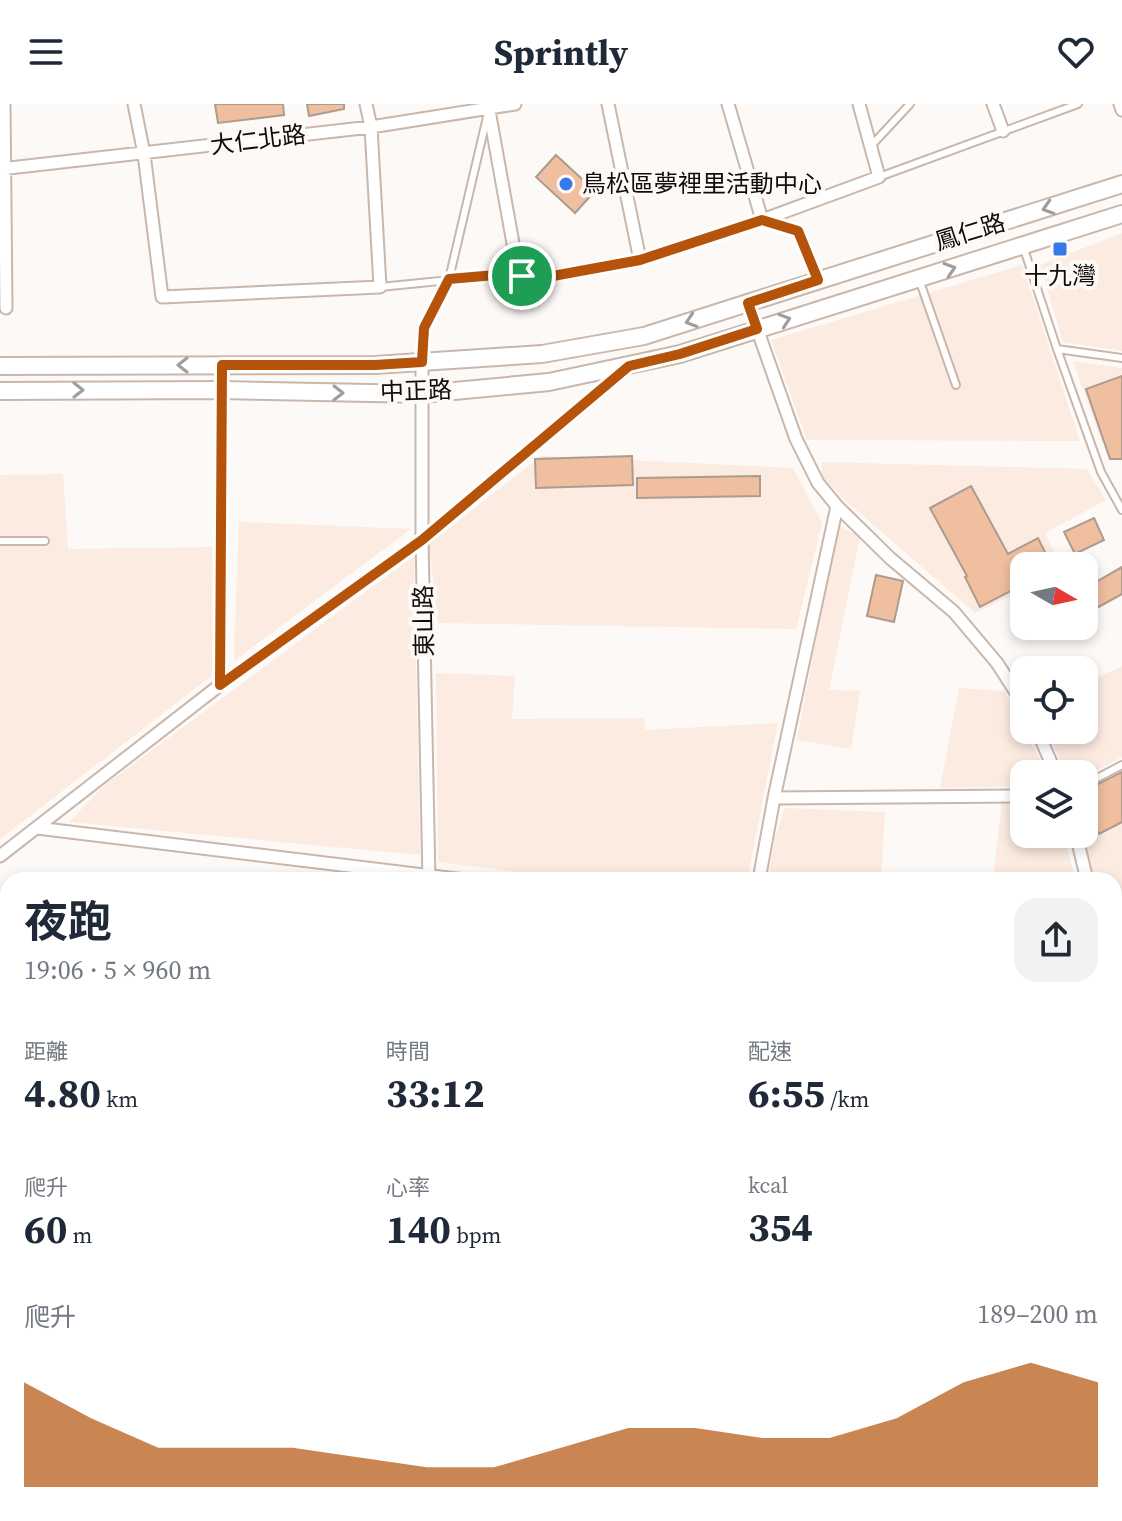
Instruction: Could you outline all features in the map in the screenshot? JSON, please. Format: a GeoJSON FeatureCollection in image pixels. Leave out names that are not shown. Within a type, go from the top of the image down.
{"type":"FeatureCollection","features":[{"type":"Feature","properties":{"kind":"main road","name":"鳳仁路"},"geometry":{"type":"LineString","coordinates":[[818,280],[1122,184]]}},
{"type":"Feature","properties":{"kind":"main road","name":"鳳仁路"},"geometry":{"type":"LineString","coordinates":[[822,308],[1122,214]]}},
{"type":"Feature","properties":{"kind":"main road","name":"中正路"},"geometry":{"type":"LineString","coordinates":[[0,366],[375,365],[542,354],[644,336],[818,280]]}},
{"type":"Feature","properties":{"kind":"main road","name":"中正路"},"geometry":{"type":"LineString","coordinates":[[0,391],[222,390],[422,394],[549,382],[680,354],[822,308]]}},
{"type":"Feature","properties":{"kind":"street"},"geometry":{"type":"LineString","coordinates":[[4,104],[2,169],[6,308]]}},
{"type":"Feature","properties":{"kind":"street"},"geometry":{"type":"LineString","coordinates":[[134,104],[144,154],[162,297],[380,287],[371,127],[366,104]]}},
{"type":"Feature","properties":{"kind":"street","name":"大仁北路"},"geometry":{"type":"LineString","coordinates":[[2,169],[371,127],[515,104]]}},
{"type":"Feature","properties":{"kind":"street"},"geometry":{"type":"LineString","coordinates":[[488,107],[519,273],[531,280],[640,260],[608,104]]}},
{"type":"Feature","properties":{"kind":"street"},"geometry":{"type":"LineString","coordinates":[[728,104],[762,220],[879,177],[859,104]]}},
{"type":"Feature","properties":{"kind":"street"},"geometry":{"type":"LineString","coordinates":[[993,104],[1003,131]]}},
{"type":"Feature","properties":{"kind":"street"},"geometry":{"type":"LineString","coordinates":[[1120,104],[1122,110]]}},
{"type":"Feature","properties":{"kind":"street"},"geometry":{"type":"LineString","coordinates":[[748,303],[796,439],[818,483],[890,558],[954,612],[1010,683]]}},
{"type":"Feature","properties":{"kind":"street","name":"東山路"},"geometry":{"type":"LineString","coordinates":[[422,362],[429,872]]}},
{"type":"Feature","properties":{"kind":"street"},"geometry":{"type":"LineString","coordinates":[[220,685],[222,365]]}},
{"type":"Feature","properties":{"kind":"street"},"geometry":{"type":"LineString","coordinates":[[0,856],[220,685],[422,540],[629,366]]}},
{"type":"Feature","properties":{"kind":"street"},"geometry":{"type":"LineString","coordinates":[[760,872],[837,506]]}},
{"type":"Feature","properties":{"kind":"street"},"geometry":{"type":"LineString","coordinates":[[774,798],[1010,796]]}},
{"type":"Feature","properties":{"kind":"street"},"geometry":{"type":"LineString","coordinates":[[37,828],[382,872]]}},
{"type":"Feature","properties":{"kind":"street"},"geometry":{"type":"LineString","coordinates":[[1079,848],[1085,872]]}},
{"type":"Feature","properties":{"kind":"lane"},"geometry":{"type":"LineString","coordinates":[[871,146],[910,104]]}},
{"type":"Feature","properties":{"kind":"lane"},"geometry":{"type":"LineString","coordinates":[[879,177],[1078,104]]}},
{"type":"Feature","properties":{"kind":"lane"},"geometry":{"type":"LineString","coordinates":[[422,362],[424,328],[449,279],[488,107]]}},
{"type":"Feature","properties":{"kind":"lane"},"geometry":{"type":"LineString","coordinates":[[640,260],[762,220],[798,231],[818,280]]}},
{"type":"Feature","properties":{"kind":"lane"},"geometry":{"type":"LineString","coordinates":[[1023,246],[1101,472],[1122,510]]}},
{"type":"Feature","properties":{"kind":"lane"},"geometry":{"type":"LineString","coordinates":[[380,287],[519,273]]}},
{"type":"Feature","properties":{"kind":"lane"},"geometry":{"type":"LineString","coordinates":[[919,278],[956,385]]}},
{"type":"Feature","properties":{"kind":"lane"},"geometry":{"type":"LineString","coordinates":[[1057,349],[1122,358]]}},
{"type":"Feature","properties":{"kind":"lane"},"geometry":{"type":"LineString","coordinates":[[0,541],[45,541]]}},
{"type":"Feature","properties":{"kind":"lane"},"geometry":{"type":"LineString","coordinates":[[1098,778],[1122,765]]}},
{"type":"Feature","properties":{"kind":"shaded area"},"geometry":{"type":"Polygon","coordinates":[[[1122,233],[1122,351],[1063,342],[1040,265],[1122,233]]]}},
{"type":"Feature","properties":{"kind":"shaded area"},"geometry":{"type":"Polygon","coordinates":[[[1022,265],[1080,441],[807,440],[771,340],[1022,265]]]}},
{"type":"Feature","properties":{"kind":"shaded area"},"geometry":{"type":"Polygon","coordinates":[[[1073,361],[1122,368],[1122,443],[1102,443],[1073,361]]]}},
{"type":"Feature","properties":{"kind":"shaded area"},"geometry":{"type":"Polygon","coordinates":[[[541,456],[793,468],[822,523],[796,629],[438,623],[429,544],[541,456]]]}},
{"type":"Feature","properties":{"kind":"shaded area"},"geometry":{"type":"Polygon","coordinates":[[[822,462],[1087,469],[1106,500],[1045,533],[1054,552],[1010,552],[1010,597],[975,613],[847,502],[822,476],[822,462]]]}},
{"type":"Feature","properties":{"kind":"shaded area"},"geometry":{"type":"Polygon","coordinates":[[[63,474],[68,549],[212,547],[214,674],[0,839],[0,475],[63,474]]]}},
{"type":"Feature","properties":{"kind":"shaded area"},"geometry":{"type":"Polygon","coordinates":[[[239,522],[411,529],[234,661],[239,522]]]}},
{"type":"Feature","properties":{"kind":"shaded area"},"geometry":{"type":"Polygon","coordinates":[[[838,525],[860,537],[829,690],[860,691],[851,749],[797,740],[838,525]]]}},
{"type":"Feature","properties":{"kind":"shaded area"},"geometry":{"type":"Polygon","coordinates":[[[414,556],[420,855],[69,822],[105,785],[414,556]]]}},
{"type":"Feature","properties":{"kind":"shaded area"},"geometry":{"type":"Polygon","coordinates":[[[1122,666],[1122,757],[1098,770],[1098,760],[1060,760],[1053,744],[1098,744],[1098,678],[1122,666]]]}},
{"type":"Feature","properties":{"kind":"shaded area"},"geometry":{"type":"Polygon","coordinates":[[[436,673],[515,676],[512,719],[644,718],[646,730],[778,723],[749,872],[518,872],[438,862],[436,673]]]}},
{"type":"Feature","properties":{"kind":"shaded area"},"geometry":{"type":"Polygon","coordinates":[[[959,688],[1004,691],[1010,702],[1010,744],[1032,744],[1040,760],[1010,760],[1010,786],[940,788],[959,688]]]}},
{"type":"Feature","properties":{"kind":"shaded area"},"geometry":{"type":"Polygon","coordinates":[[[1122,772],[1122,872],[1093,872],[1087,848],[1098,848],[1098,785],[1122,772]]]}},
{"type":"Feature","properties":{"kind":"shaded area"},"geometry":{"type":"Polygon","coordinates":[[[1002,801],[1010,802],[1010,848],[1067,848],[1073,872],[994,872],[1002,801]]]}},
{"type":"Feature","properties":{"kind":"shaded area"},"geometry":{"type":"Polygon","coordinates":[[[785,808],[885,812],[881,872],[769,872],[775,838],[785,808]]]}},
{"type":"Feature","properties":{"kind":"building"},"geometry":{"type":"Polygon","coordinates":[[[215,104],[283,104],[284,115],[218,123],[215,104]]]}},
{"type":"Feature","properties":{"kind":"building"},"geometry":{"type":"Polygon","coordinates":[[[307,104],[344,104],[344,109],[309,116],[307,104]]]}},
{"type":"Feature","properties":{"kind":"building","name":"鳥松區夢裡里活動中心"},"geometry":{"type":"Polygon","coordinates":[[[556,155],[595,191],[575,213],[536,177],[556,155]]]}},
{"type":"Feature","properties":{"kind":"building"},"geometry":{"type":"Polygon","coordinates":[[[1122,376],[1122,459],[1110,459],[1086,389],[1122,376]]]}},
{"type":"Feature","properties":{"kind":"building"},"geometry":{"type":"Polygon","coordinates":[[[632,456],[633,485],[536,488],[535,459],[632,456]]]}},
{"type":"Feature","properties":{"kind":"building"},"geometry":{"type":"Polygon","coordinates":[[[760,476],[760,496],[637,498],[637,478],[760,476]]]}},
{"type":"Feature","properties":{"kind":"building"},"geometry":{"type":"Polygon","coordinates":[[[971,486],[1010,553],[1010,591],[980,607],[930,508],[971,486]]]}},
{"type":"Feature","properties":{"kind":"building"},"geometry":{"type":"Polygon","coordinates":[[[1094,518],[1104,540],[1074,552],[1064,532],[1094,518]]]}},
{"type":"Feature","properties":{"kind":"building"},"geometry":{"type":"Polygon","coordinates":[[[1038,538],[1045,552],[1012,552],[1038,538]]]}},
{"type":"Feature","properties":{"kind":"building"},"geometry":{"type":"Polygon","coordinates":[[[1122,567],[1122,594],[1098,607],[1098,581],[1122,567]]]}},
{"type":"Feature","properties":{"kind":"building"},"geometry":{"type":"Polygon","coordinates":[[[876,575],[903,581],[894,622],[867,616],[876,575]]]}},
{"type":"Feature","properties":{"kind":"building"},"geometry":{"type":"Polygon","coordinates":[[[1122,772],[1122,822],[1099,834],[1098,832],[1098,784],[1122,772]]]}},
{"type":"Feature","properties":{"kind":"place","name":"鳥松區夢裡里活動中心"},"geometry":{"type":"Point","coordinates":[566,184]}},
{"type":"Feature","properties":{"kind":"place","name":"十九灣"},"geometry":{"type":"Point","coordinates":[1060,249]}},
{"type":"Feature","properties":{"kind":"route"},"geometry":{"type":"LineString","coordinates":[[762,220],[798,231],[818,280],[748,303],[757,329],[680,354],[629,366],[422,540],[220,685],[222,365],[422,362],[424,328],[449,279],[519,273],[522,276],[531,280],[640,260],[762,220]]}}]}
